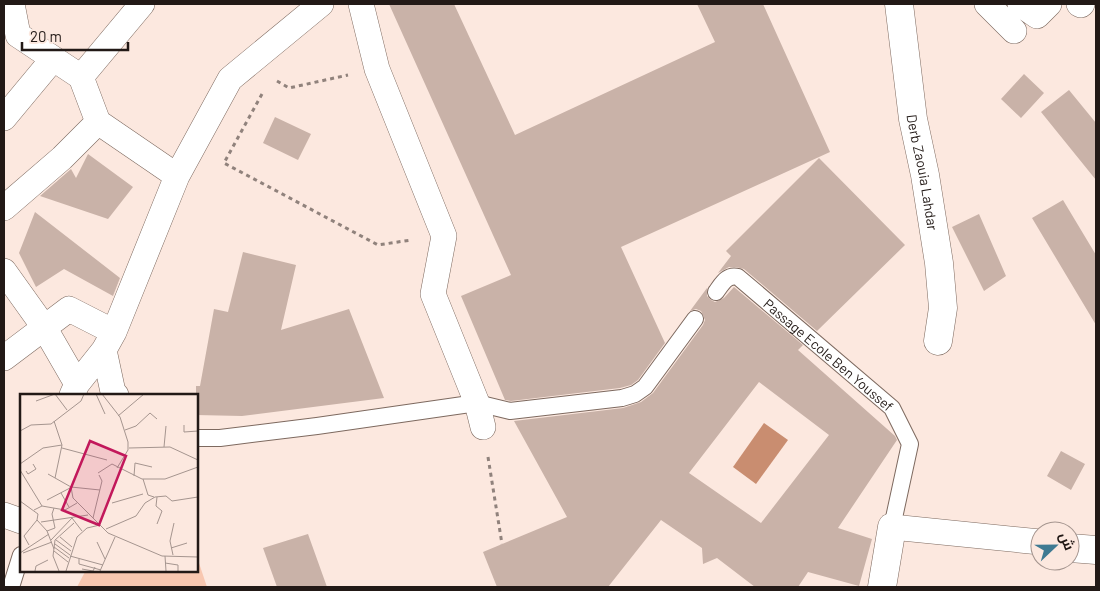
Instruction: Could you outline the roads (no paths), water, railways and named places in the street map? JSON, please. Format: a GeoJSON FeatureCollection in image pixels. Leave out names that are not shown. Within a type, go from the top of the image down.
{"type":"FeatureCollection","features":[{"type":"Feature","properties":{"kind":"street"},"geometry":{"type":"LineString","coordinates":[[12,4],[18,34],[81,77],[98,122],[178,176]]}},
{"type":"Feature","properties":{"kind":"street"},"geometry":{"type":"LineString","coordinates":[[81,77],[142,4]]}},
{"type":"Feature","properties":{"kind":"street"},"geometry":{"type":"LineString","coordinates":[[4,272],[44,327],[74,390],[109,341],[178,176],[230,79],[321,4]]}},
{"type":"Feature","properties":{"kind":"street"},"geometry":{"type":"LineString","coordinates":[[361,4],[377,69],[444,236],[433,294],[477,403],[483,427]]}},
{"type":"Feature","properties":{"kind":"street","name":"Derb Zaouia Lahdar"},"geometry":{"type":"LineString","coordinates":[[899,4],[913,118],[925,175],[939,264],[943,308],[938,341]]}},
{"type":"Feature","properties":{"kind":"street"},"geometry":{"type":"LineString","coordinates":[[1008,13],[1038,16],[1049,4]]}},
{"type":"Feature","properties":{"kind":"street"},"geometry":{"type":"LineString","coordinates":[[4,118],[53,59]]}},
{"type":"Feature","properties":{"kind":"street"},"geometry":{"type":"LineString","coordinates":[[4,208],[62,158],[98,122]]}},
{"type":"Feature","properties":{"kind":"street"},"geometry":{"type":"LineString","coordinates":[[4,358],[70,309],[109,341],[113,392],[115,394]]}},
{"type":"Feature","properties":{"kind":"street"},"geometry":{"type":"LineString","coordinates":[[4,515],[20,520]]}},
{"type":"Feature","properties":{"kind":"street"},"geometry":{"type":"LineString","coordinates":[[882,587],[892,527],[1030,541]]}},
{"type":"Feature","properties":{"kind":"street"},"geometry":{"type":"LineString","coordinates":[[1080,549],[1096,550]]}},
{"type":"Feature","properties":{"kind":"lane","name":"Passage Ecole Ben Youssef"},"geometry":{"type":"LineString","coordinates":[[716,292],[728,278],[738,277],[892,408],[910,444],[892,527]]}},
{"type":"Feature","properties":{"kind":"lane"},"geometry":{"type":"LineString","coordinates":[[198,438],[220,438],[317,426],[477,403],[510,411],[622,398],[635,394],[645,387],[695,318]]}},
{"type":"Feature","properties":{"kind":"lane"},"geometry":{"type":"LineString","coordinates":[[11,587],[20,558]]}}]}
